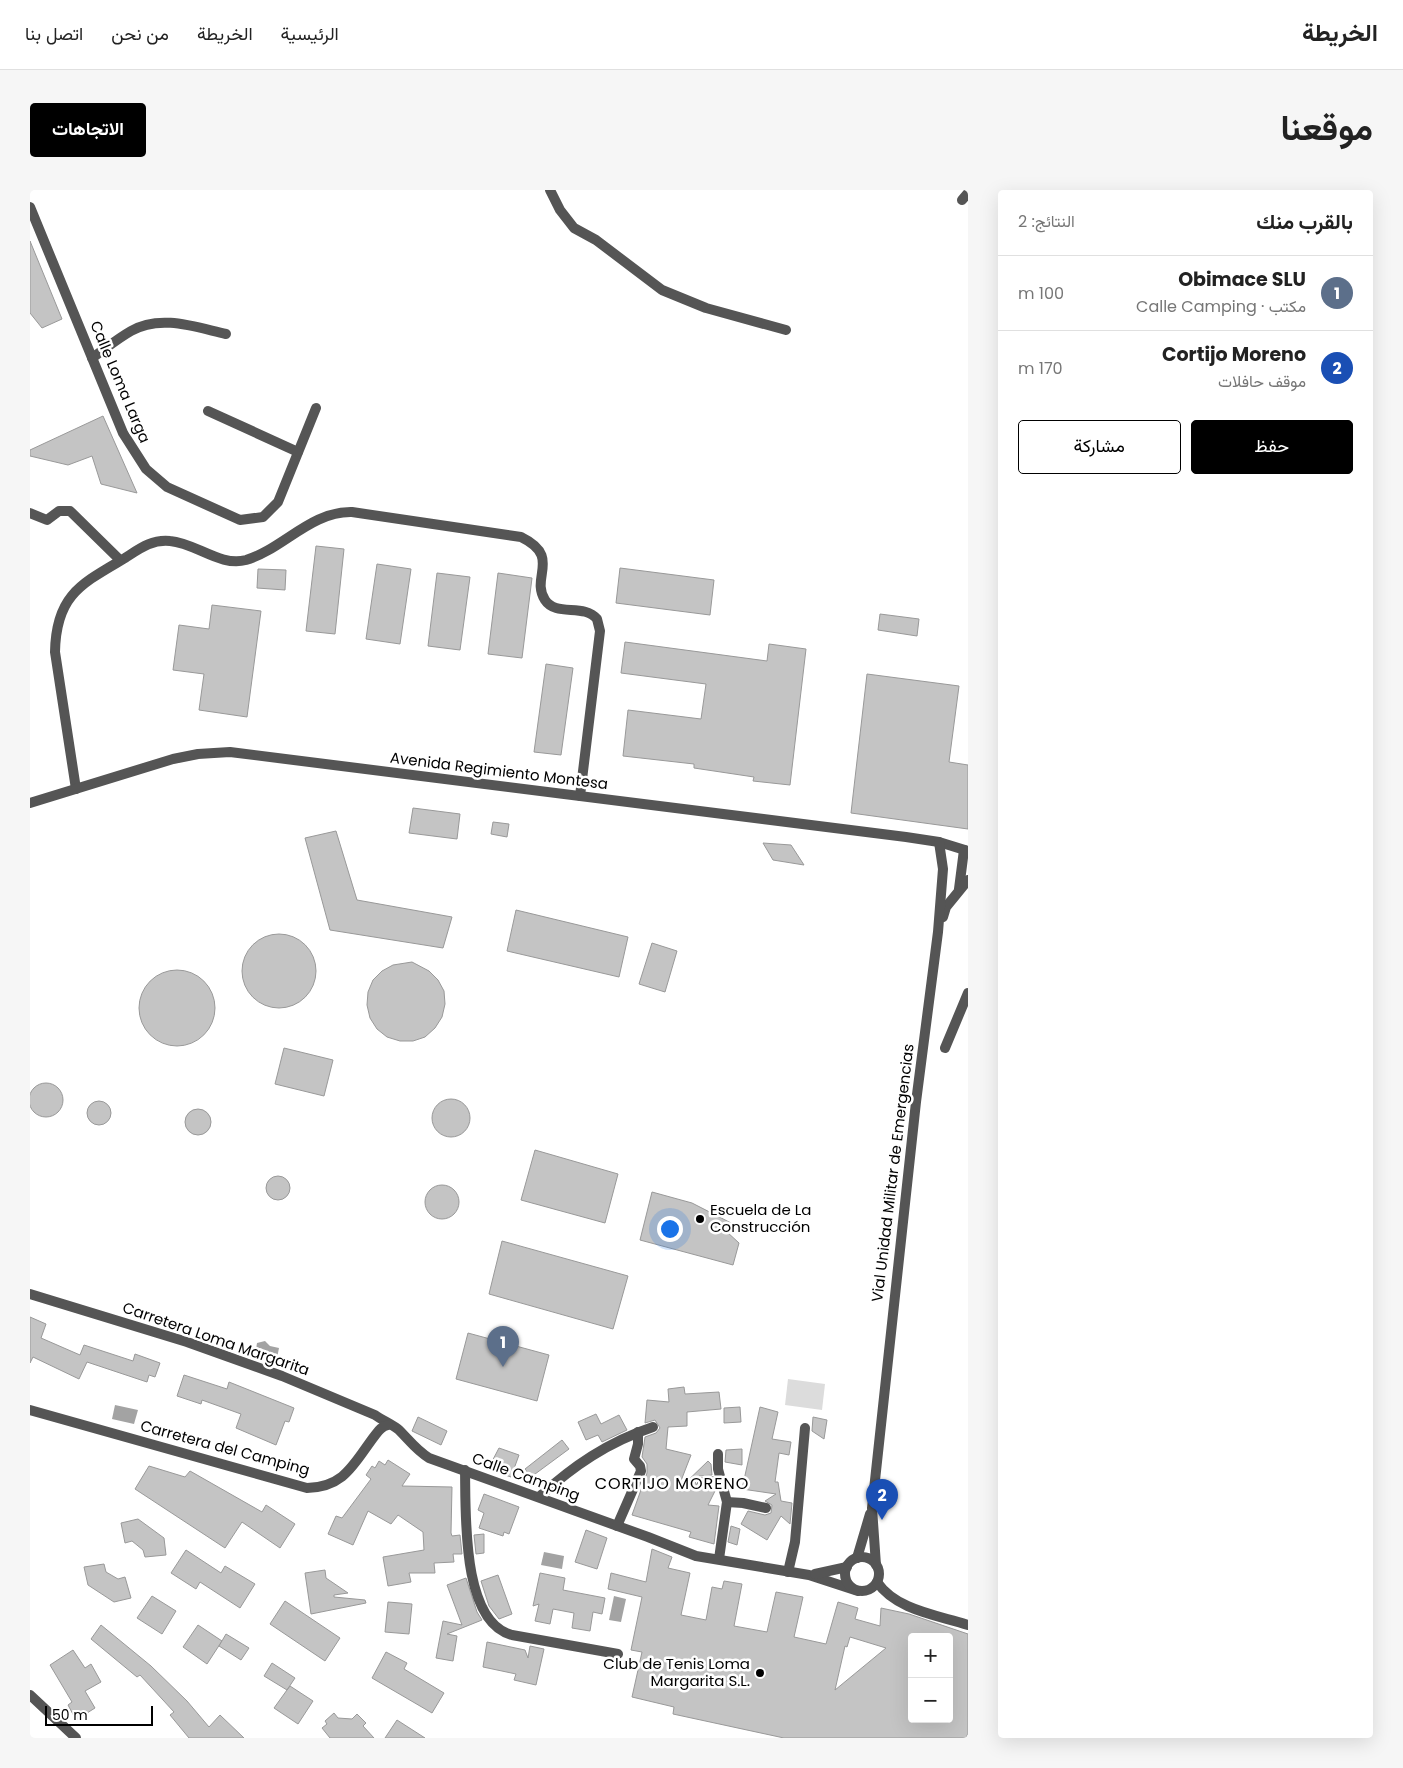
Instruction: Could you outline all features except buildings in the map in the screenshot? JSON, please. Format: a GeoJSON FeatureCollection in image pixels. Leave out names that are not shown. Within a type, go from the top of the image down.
{"type":"FeatureCollection","features":[{"type":"Feature","properties":{"kind":"street"},"geometry":{"type":"LineString","coordinates":[[550,190],[560,210],[574,228],[596,240],[662,290],[706,308],[786,330]]}},
{"type":"Feature","properties":{"kind":"street","name":"Calle Loma Larga"},"geometry":{"type":"LineString","coordinates":[[30,208],[123,433],[146,469],[167,487],[233,518],[256,520],[274,508],[316,408]]}},
{"type":"Feature","properties":{"kind":"street"},"geometry":{"type":"LineString","coordinates":[[92,358],[131,331],[156,323],[167,322],[226,334]]}},
{"type":"Feature","properties":{"kind":"street"},"geometry":{"type":"LineString","coordinates":[[208,411],[298,452]]}},
{"type":"Feature","properties":{"kind":"street"},"geometry":{"type":"LineString","coordinates":[[30,513],[47,520],[58,511],[70,512],[120,560]]}},
{"type":"Feature","properties":{"kind":"street"},"geometry":{"type":"LineString","coordinates":[[76,789],[55,652],[57,628],[65,605],[81,584],[151,543],[168,540],[235,562],[255,556],[321,518],[344,512],[507,534],[530,541],[540,551],[543,558],[542,592],[544,599],[558,608],[590,612],[600,625],[580,796]]}},
{"type":"Feature","properties":{"kind":"street","name":"Avenida Regimiento Montesa"},"geometry":{"type":"LineString","coordinates":[[30,802],[173,759],[198,754],[230,752],[939,842],[966,850]]}},
{"type":"Feature","properties":{"kind":"street","name":"Vial Unidad Militar de Emergencias"},"geometry":{"type":"LineString","coordinates":[[876,1565],[872,1508],[916,1102],[938,932],[943,869],[939,842]]}},
{"type":"Feature","properties":{"kind":"street"},"geometry":{"type":"LineString","coordinates":[[959,889],[966,850]]}},
{"type":"Feature","properties":{"kind":"street"},"geometry":{"type":"LineString","coordinates":[[938,932],[946,907],[968,880]]}},
{"type":"Feature","properties":{"kind":"street"},"geometry":{"type":"LineString","coordinates":[[945,1048],[968,993]]}},
{"type":"Feature","properties":{"kind":"street","name":"Carretera Loma Margarita"},"geometry":{"type":"LineString","coordinates":[[30,1294],[186,1342],[282,1376],[369,1412],[388,1425]]}},
{"type":"Feature","properties":{"kind":"street","name":"Carretera del Camping"},"geometry":{"type":"LineString","coordinates":[[30,1410],[307,1488],[334,1483],[346,1475],[379,1430],[388,1425]]}},
{"type":"Feature","properties":{"kind":"street","name":"Calle Camping"},"geometry":{"type":"LineString","coordinates":[[388,1425],[400,1431],[409,1443],[422,1454],[696,1556],[719,1558],[788,1572],[809,1574],[858,1591]]}},
{"type":"Feature","properties":{"kind":"street"},"geometry":{"type":"LineString","coordinates":[[539,1497],[568,1470],[608,1446],[653,1426]]}},
{"type":"Feature","properties":{"kind":"street"},"geometry":{"type":"LineString","coordinates":[[788,1572],[795,1542],[805,1428]]}},
{"type":"Feature","properties":{"kind":"street"},"geometry":{"type":"LineString","coordinates":[[616,1526],[641,1471],[640,1466],[634,1459],[638,1444],[638,1432]]}},
{"type":"Feature","properties":{"kind":"street"},"geometry":{"type":"LineString","coordinates":[[718,1454],[718,1469],[726,1502],[719,1558]]}},
{"type":"Feature","properties":{"kind":"street"},"geometry":{"type":"LineString","coordinates":[[465,1470],[468,1557],[476,1588],[490,1624],[498,1630],[512,1635],[618,1654]]}},
{"type":"Feature","properties":{"kind":"street"},"geometry":{"type":"LineString","coordinates":[[702,1482],[722,1481]]}},
{"type":"Feature","properties":{"kind":"street"},"geometry":{"type":"LineString","coordinates":[[726,1502],[743,1503],[766,1508]]}},
{"type":"Feature","properties":{"kind":"street","name":"Vial Unidad Militar de Emergencias"},"geometry":{"type":"LineString","coordinates":[[857,1558],[872,1508]]}},
{"type":"Feature","properties":{"kind":"street"},"geometry":{"type":"LineString","coordinates":[[857,1558],[867,1558],[876,1565],[878,1570],[877,1582],[869,1590],[858,1591],[848,1584],[845,1573],[847,1567],[857,1558]]}},
{"type":"Feature","properties":{"kind":"street","name":"Calle Camping"},"geometry":{"type":"LineString","coordinates":[[809,1574],[847,1567]]}},
{"type":"Feature","properties":{"kind":"street"},"geometry":{"type":"LineString","coordinates":[[877,1582],[887,1594],[898,1602],[968,1625]]}},
{"type":"Feature","properties":{"kind":"street"},"geometry":{"type":"LineString","coordinates":[[30,1695],[76,1738]]}},
{"type":"Feature","properties":{"kind":"shaded area"},"geometry":{"type":"Polygon","coordinates":[[[265,1341],[270,1346],[279,1348],[277,1358],[266,1359],[259,1356],[256,1349],[257,1343],[265,1341]]]}},
{"type":"Feature","properties":{"kind":"shaded area"},"geometry":{"type":"Polygon","coordinates":[[[788,1379],[825,1384],[822,1410],[785,1405],[788,1379]]]}},
{"type":"Feature","properties":{"kind":"shaded area"},"geometry":{"type":"Polygon","coordinates":[[[115,1405],[138,1410],[134,1424],[112,1419],[115,1405]]]}},
{"type":"Feature","properties":{"kind":"shaded area"},"geometry":{"type":"Polygon","coordinates":[[[544,1552],[564,1556],[562,1569],[541,1565],[544,1552]]]}},
{"type":"Feature","properties":{"kind":"shaded area"},"geometry":{"type":"Polygon","coordinates":[[[614,1596],[626,1599],[621,1622],[609,1620],[614,1596]]]}},
{"type":"Feature","properties":{"kind":"place","name":"Escuela de La Construcción"},"geometry":{"type":"Point","coordinates":[700,1219]}},
{"type":"Feature","properties":{"kind":"place","name":"Obimace SLU"},"geometry":{"type":"Point","coordinates":[503,1367]}},
{"type":"Feature","properties":{"kind":"place","name":"Cortijo Moreno"},"geometry":{"type":"Point","coordinates":[882,1520]}},
{"type":"Feature","properties":{"kind":"place","name":"Club de Tenis Loma Margarita S.L."},"geometry":{"type":"Point","coordinates":[760,1673]}},
{"type":"Feature","properties":{"kind":"district","name":"CORTIJO MORENO"},"geometry":{"type":"Point","coordinates":[672,1483]}}]}
